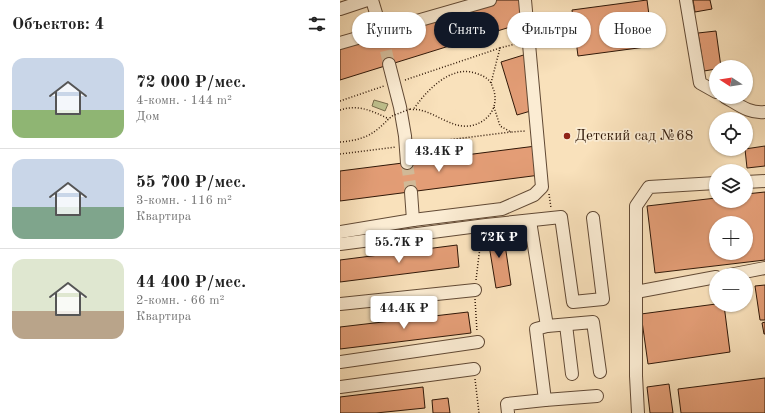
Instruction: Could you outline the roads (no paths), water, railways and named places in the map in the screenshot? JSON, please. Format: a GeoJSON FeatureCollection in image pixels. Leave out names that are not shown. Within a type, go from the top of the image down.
{"type":"FeatureCollection","features":[{"type":"Feature","properties":{"kind":"street"},"geometry":{"type":"LineString","coordinates":[[340,8],[367,0]]}},
{"type":"Feature","properties":{"kind":"street"},"geometry":{"type":"LineString","coordinates":[[372,0],[375,12]]}},
{"type":"Feature","properties":{"kind":"street"},"geometry":{"type":"LineString","coordinates":[[426,19],[490,0]]}},
{"type":"Feature","properties":{"kind":"street"},"geometry":{"type":"LineString","coordinates":[[340,232],[413,220],[502,209],[534,195],[542,186],[525,0]]}},
{"type":"Feature","properties":{"kind":"street"},"geometry":{"type":"LineString","coordinates":[[686,0],[700,83],[709,88]]}},
{"type":"Feature","properties":{"kind":"street"},"geometry":{"type":"LineString","coordinates":[[340,43],[352,40]]}},
{"type":"Feature","properties":{"kind":"street"},"geometry":{"type":"LineString","coordinates":[[390,64],[400,107],[407,163]]}},
{"type":"Feature","properties":{"kind":"street"},"geometry":{"type":"LineString","coordinates":[[737,104],[762,115]]}},
{"type":"Feature","properties":{"kind":"street"},"geometry":{"type":"LineString","coordinates":[[753,182],[765,181]]}},
{"type":"Feature","properties":{"kind":"street"},"geometry":{"type":"LineString","coordinates":[[638,413],[636,376],[636,206],[648,187],[709,184]]}},
{"type":"Feature","properties":{"kind":"street"},"geometry":{"type":"LineString","coordinates":[[411,192],[413,220]]}},
{"type":"Feature","properties":{"kind":"street"},"geometry":{"type":"LineString","coordinates":[[340,244],[561,217],[574,302],[603,299],[593,218]]}},
{"type":"Feature","properties":{"kind":"street"},"geometry":{"type":"LineString","coordinates":[[530,221],[547,326]]}},
{"type":"Feature","properties":{"kind":"street"},"geometry":{"type":"LineString","coordinates":[[753,270],[765,268]]}},
{"type":"Feature","properties":{"kind":"street"},"geometry":{"type":"LineString","coordinates":[[636,292],[709,278]]}},
{"type":"Feature","properties":{"kind":"street"},"geometry":{"type":"LineString","coordinates":[[340,304],[475,290]]}},
{"type":"Feature","properties":{"kind":"street"},"geometry":{"type":"LineString","coordinates":[[545,400],[536,329],[547,326],[593,322],[600,372]]}},
{"type":"Feature","properties":{"kind":"street"},"geometry":{"type":"LineString","coordinates":[[566,325],[572,374]]}},
{"type":"Feature","properties":{"kind":"street"},"geometry":{"type":"LineString","coordinates":[[340,362],[478,342]]}},
{"type":"Feature","properties":{"kind":"street"},"geometry":{"type":"LineString","coordinates":[[340,387],[474,369]]}},
{"type":"Feature","properties":{"kind":"street"},"geometry":{"type":"LineString","coordinates":[[508,413],[507,404],[597,396]]}},
{"type":"Feature","properties":{"kind":"tunnel"},"geometry":{"type":"LineString","coordinates":[[385,48],[389,64]]}},
{"type":"Feature","properties":{"kind":"tunnel"},"geometry":{"type":"LineString","coordinates":[[407,163],[411,192]]}},
{"type":"Feature","properties":{"kind":"place","name":"Детский сад №68"},"geometry":{"type":"Point","coordinates":[567,136]}}]}
